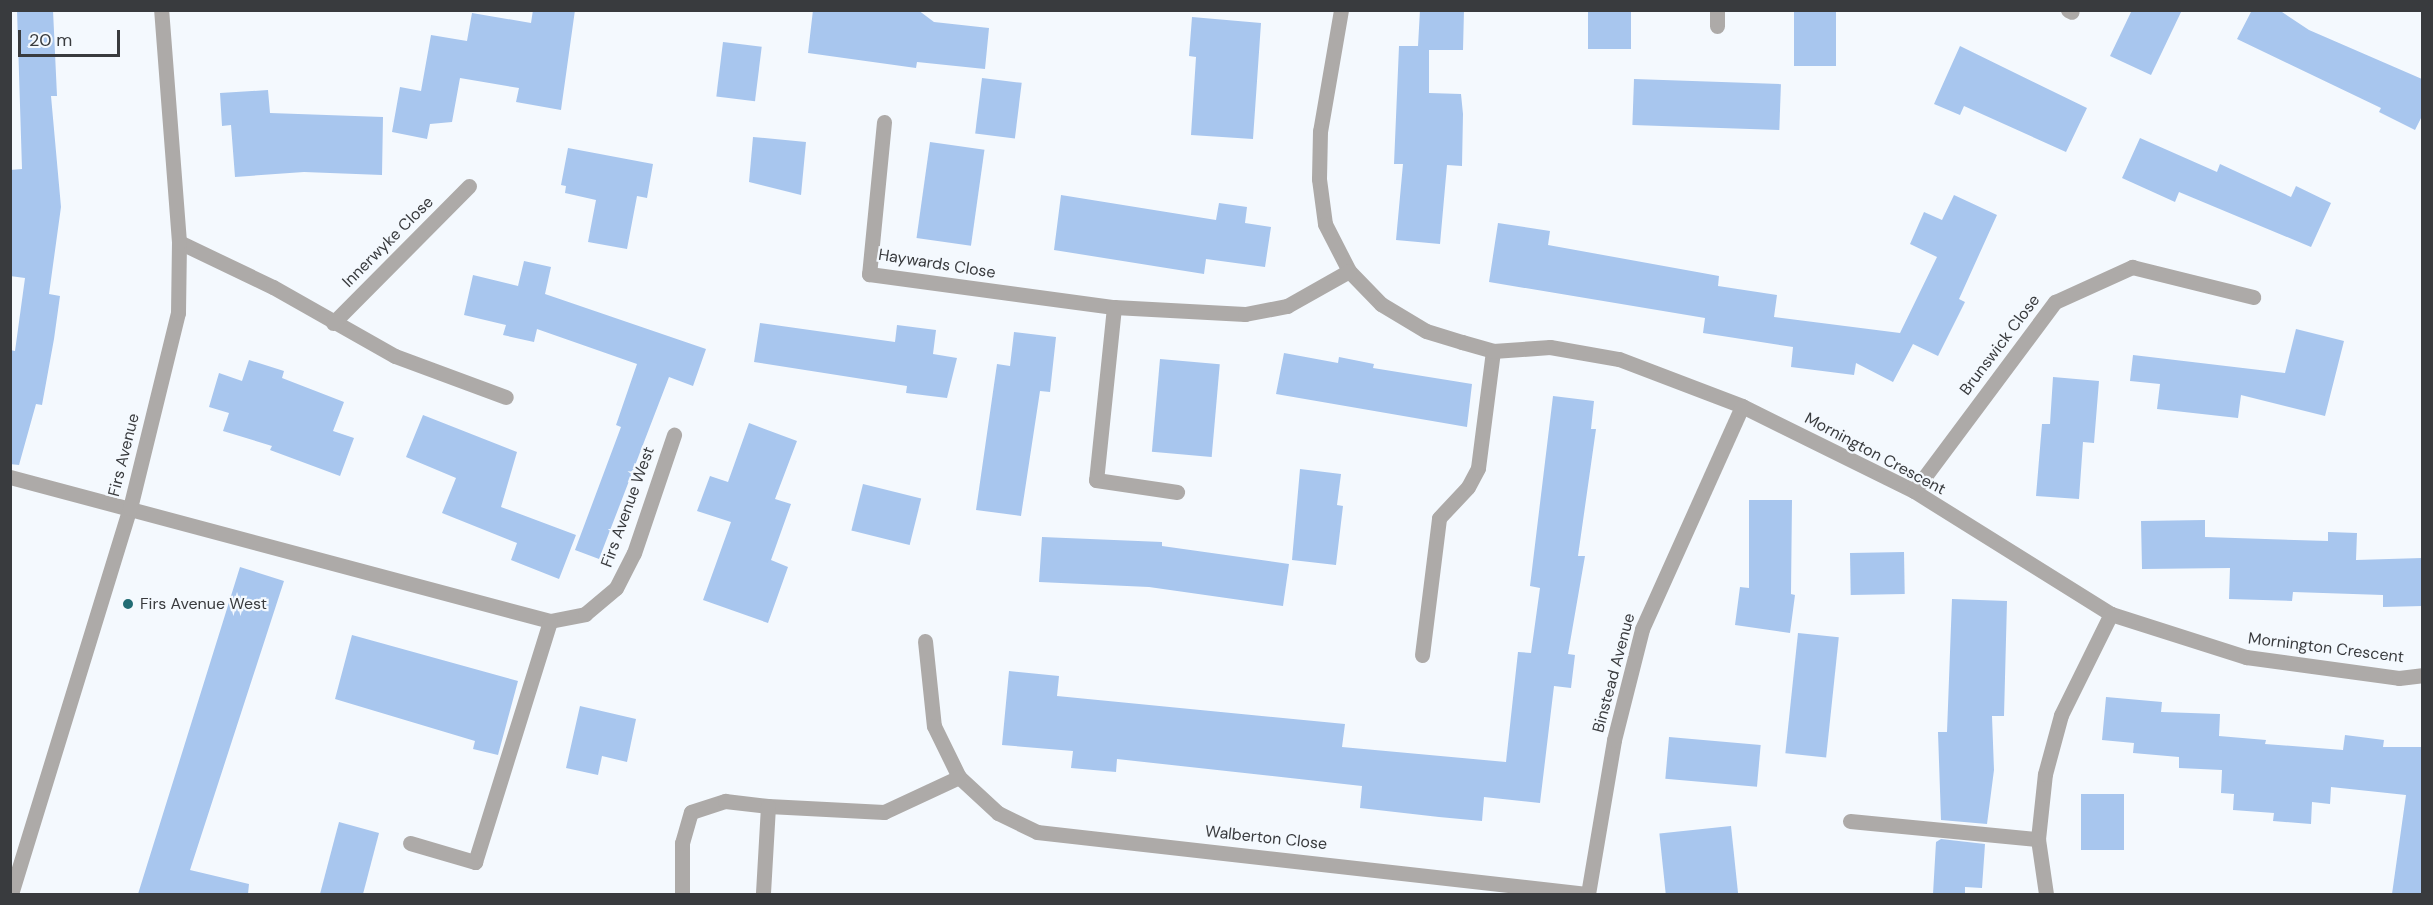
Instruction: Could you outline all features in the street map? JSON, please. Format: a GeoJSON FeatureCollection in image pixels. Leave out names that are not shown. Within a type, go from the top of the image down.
{"type":"FeatureCollection","features":[{"type":"Feature","properties":{"kind":"street","name":"Firs Avenue"},"geometry":{"type":"LineString","coordinates":[[11,894],[130,508],[178,314],[180,242],[161,10]]}},
{"type":"Feature","properties":{"kind":"street"},"geometry":{"type":"LineString","coordinates":[[1341,10],[1320,131],[1319,179],[1325,224],[1348,272]]}},
{"type":"Feature","properties":{"kind":"street","name":"Haywards Close"},"geometry":{"type":"LineString","coordinates":[[884,122],[869,274],[1113,307],[1245,314],[1287,306],[1348,272]]}},
{"type":"Feature","properties":{"kind":"street","name":"Innerwyke Close"},"geometry":{"type":"LineString","coordinates":[[333,322],[469,186]]}},
{"type":"Feature","properties":{"kind":"street"},"geometry":{"type":"LineString","coordinates":[[180,242],[273,287],[395,356],[506,397]]}},
{"type":"Feature","properties":{"kind":"street","name":"Brunswick Close"},"geometry":{"type":"LineString","coordinates":[[1914,491],[2055,302],[2132,267],[2253,297]]}},
{"type":"Feature","properties":{"kind":"street","name":"Mornington Crescent"},"geometry":{"type":"LineString","coordinates":[[1348,272],[1382,304],[1426,331],[1493,351],[1550,347],[1619,359],[1742,406],[1914,491],[2111,614],[2246,657],[2400,678],[2422,675]]}},
{"type":"Feature","properties":{"kind":"street"},"geometry":{"type":"LineString","coordinates":[[1113,307],[1096,480],[1177,492]]}},
{"type":"Feature","properties":{"kind":"street"},"geometry":{"type":"LineString","coordinates":[[1422,655],[1439,518],[1468,487],[1478,468],[1493,351]]}},
{"type":"Feature","properties":{"kind":"street","name":"Binstead Avenue"},"geometry":{"type":"LineString","coordinates":[[1588,894],[1614,740],[1642,628],[1742,406]]}},
{"type":"Feature","properties":{"kind":"street","name":"Firs Avenue West"},"geometry":{"type":"LineString","coordinates":[[10,477],[550,621],[585,614],[616,588],[634,553],[674,435]]}},
{"type":"Feature","properties":{"kind":"street"},"geometry":{"type":"LineString","coordinates":[[2046,894],[2038,838],[2045,774],[2061,715],[2111,614]]}},
{"type":"Feature","properties":{"kind":"street"},"geometry":{"type":"LineString","coordinates":[[410,843],[476,862],[550,621]]}},
{"type":"Feature","properties":{"kind":"street","name":"Walberton Close"},"geometry":{"type":"LineString","coordinates":[[925,640],[934,726],[959,777],[998,813],[1037,832],[1588,894]]}},
{"type":"Feature","properties":{"kind":"street"},"geometry":{"type":"LineString","coordinates":[[682,894],[682,843],[692,812],[725,801],[768,806],[884,812],[959,777]]}},
{"type":"Feature","properties":{"kind":"street"},"geometry":{"type":"LineString","coordinates":[[762,894],[768,806]]}},
{"type":"Feature","properties":{"kind":"street"},"geometry":{"type":"LineString","coordinates":[[1851,821],[2038,838]]}},
{"type":"Feature","properties":{"kind":"building"},"geometry":{"type":"Polygon","coordinates":[[[17,10],[53,10],[57,96],[51,96],[61,207],[49,294],[60,296],[54,339],[42,405],[36,404],[19,465],[10,464],[10,350],[15,351],[25,278],[10,276],[10,170],[22,169],[17,10]]]}},
{"type":"Feature","properties":{"kind":"building"},"geometry":{"type":"Polygon","coordinates":[[[533,10],[575,10],[561,110],[516,102],[519,88],[460,78],[452,122],[430,124],[427,139],[392,132],[400,87],[421,91],[431,35],[467,41],[472,13],[531,23],[533,10]]]}},
{"type":"Feature","properties":{"kind":"building"},"geometry":{"type":"Polygon","coordinates":[[[813,10],[918,10],[934,22],[989,28],[985,69],[917,62],[916,68],[808,53],[813,10]]]}},
{"type":"Feature","properties":{"kind":"building"},"geometry":{"type":"Polygon","coordinates":[[[1420,10],[1464,10],[1463,50],[1429,50],[1429,93],[1461,94],[1463,114],[1462,166],[1447,165],[1440,244],[1396,240],[1403,164],[1394,164],[1399,46],[1418,46],[1420,10]]]}},
{"type":"Feature","properties":{"kind":"building"},"geometry":{"type":"Polygon","coordinates":[[[1588,10],[1631,10],[1631,49],[1588,49],[1588,10]]]}},
{"type":"Feature","properties":{"kind":"building"},"geometry":{"type":"Polygon","coordinates":[[[1794,10],[1836,10],[1836,66],[1794,66],[1794,10]]]}},
{"type":"Feature","properties":{"kind":"building"},"geometry":{"type":"Polygon","coordinates":[[[2132,10],[2182,10],[2151,75],[2110,56],[2132,10]]]}},
{"type":"Feature","properties":{"kind":"building"},"geometry":{"type":"Polygon","coordinates":[[[2252,10],[2279,10],[2309,30],[2422,79],[2422,116],[2415,130],[2379,112],[2381,108],[2237,39],[2252,10]]]}},
{"type":"Feature","properties":{"kind":"building"},"geometry":{"type":"Polygon","coordinates":[[[1192,17],[1261,23],[1253,139],[1191,135],[1196,57],[1189,56],[1192,17]]]}},
{"type":"Feature","properties":{"kind":"building"},"geometry":{"type":"Polygon","coordinates":[[[723,42],[762,47],[755,101],[716,97],[723,42]]]}},
{"type":"Feature","properties":{"kind":"building"},"geometry":{"type":"Polygon","coordinates":[[[1960,46],[2087,108],[2066,152],[1964,106],[1960,115],[1934,104],[1960,46]]]}},
{"type":"Feature","properties":{"kind":"building"},"geometry":{"type":"Polygon","coordinates":[[[982,78],[1022,83],[1015,138],[975,134],[982,78]]]}},
{"type":"Feature","properties":{"kind":"building"},"geometry":{"type":"Polygon","coordinates":[[[1634,79],[1781,84],[1779,130],[1632,125],[1634,79]]]}},
{"type":"Feature","properties":{"kind":"building"},"geometry":{"type":"Polygon","coordinates":[[[268,90],[270,113],[383,117],[382,175],[304,172],[235,177],[231,125],[222,126],[220,93],[268,90]]]}},
{"type":"Feature","properties":{"kind":"building"},"geometry":{"type":"Polygon","coordinates":[[[753,137],[806,142],[801,195],[749,182],[753,137]]]}},
{"type":"Feature","properties":{"kind":"building"},"geometry":{"type":"Polygon","coordinates":[[[2140,138],[2217,172],[2220,164],[2291,197],[2296,186],[2331,203],[2311,247],[2179,192],[2175,202],[2122,178],[2140,138]]]}},
{"type":"Feature","properties":{"kind":"building"},"geometry":{"type":"Polygon","coordinates":[[[930,142],[984,150],[971,246],[917,238],[930,142]]]}},
{"type":"Feature","properties":{"kind":"building"},"geometry":{"type":"Polygon","coordinates":[[[568,148],[653,164],[647,198],[637,196],[627,249],[588,242],[596,200],[565,193],[566,186],[561,185],[568,148]]]}},
{"type":"Feature","properties":{"kind":"building"},"geometry":{"type":"Polygon","coordinates":[[[1061,195],[1216,220],[1219,203],[1247,207],[1245,223],[1271,227],[1265,267],[1206,259],[1204,274],[1054,250],[1061,195]]]}},
{"type":"Feature","properties":{"kind":"building"},"geometry":{"type":"Polygon","coordinates":[[[1954,195],[1997,215],[1959,299],[1965,302],[1938,356],[1913,344],[1893,382],[1856,363],[1854,375],[1791,367],[1793,347],[1703,333],[1705,318],[1489,282],[1498,223],[1550,231],[1548,245],[1719,276],[1718,286],[1777,295],[1774,317],[1900,333],[1937,257],[1910,244],[1924,212],[1942,220],[1954,195]]]}},
{"type":"Feature","properties":{"kind":"building"},"geometry":{"type":"Polygon","coordinates":[[[524,261],[551,267],[545,294],[706,349],[693,386],[669,377],[599,559],[575,550],[621,427],[616,425],[637,364],[537,329],[534,342],[503,335],[506,325],[464,315],[473,275],[518,286],[524,261]]]}},
{"type":"Feature","properties":{"kind":"building"},"geometry":{"type":"Polygon","coordinates":[[[760,323],[895,342],[897,325],[936,330],[933,354],[957,358],[947,398],[906,393],[907,386],[754,362],[760,323]]]}},
{"type":"Feature","properties":{"kind":"building"},"geometry":{"type":"Polygon","coordinates":[[[2296,329],[2344,341],[2325,416],[2241,395],[2238,418],[2157,409],[2160,384],[2130,381],[2133,355],[2285,373],[2296,329]]]}},
{"type":"Feature","properties":{"kind":"building"},"geometry":{"type":"Polygon","coordinates":[[[1014,332],[1056,337],[1050,392],[1040,391],[1021,516],[976,510],[997,364],[1010,366],[1014,332]]]}},
{"type":"Feature","properties":{"kind":"building"},"geometry":{"type":"Polygon","coordinates":[[[1284,353],[1338,363],[1339,357],[1374,364],[1373,368],[1472,384],[1467,427],[1276,394],[1284,353]]]}},
{"type":"Feature","properties":{"kind":"building"},"geometry":{"type":"Polygon","coordinates":[[[1160,359],[1220,364],[1212,457],[1152,452],[1160,359]]]}},
{"type":"Feature","properties":{"kind":"building"},"geometry":{"type":"Polygon","coordinates":[[[249,360],[284,371],[282,378],[344,402],[333,431],[354,438],[340,476],[270,450],[272,446],[223,431],[229,413],[209,407],[219,373],[242,381],[249,360]]]}},
{"type":"Feature","properties":{"kind":"building"},"geometry":{"type":"Polygon","coordinates":[[[2053,377],[2099,381],[2094,443],[2083,442],[2079,499],[2036,496],[2042,424],[2050,424],[2053,377]]]}},
{"type":"Feature","properties":{"kind":"building"},"geometry":{"type":"Polygon","coordinates":[[[1553,396],[1594,401],[1591,429],[1596,429],[1578,556],[1585,556],[1568,654],[1575,655],[1571,688],[1554,686],[1540,803],[1484,797],[1482,821],[1439,817],[1360,808],[1362,786],[1117,759],[1116,772],[1071,768],[1073,751],[1002,745],[1009,671],[1059,676],[1057,696],[1345,724],[1342,747],[1506,762],[1518,652],[1531,653],[1540,588],[1530,586],[1553,396]]]}},
{"type":"Feature","properties":{"kind":"building"},"geometry":{"type":"Polygon","coordinates":[[[423,415],[517,452],[501,507],[576,535],[559,579],[511,560],[517,543],[442,513],[456,478],[406,457],[423,415]]]}},
{"type":"Feature","properties":{"kind":"building"},"geometry":{"type":"Polygon","coordinates":[[[749,423],[797,441],[775,499],[791,504],[771,560],[788,567],[768,623],[703,600],[731,522],[697,511],[710,476],[728,482],[749,423]]]}},
{"type":"Feature","properties":{"kind":"building"},"geometry":{"type":"Polygon","coordinates":[[[1300,469],[1341,474],[1337,505],[1343,506],[1336,565],[1292,560],[1300,469]]]}},
{"type":"Feature","properties":{"kind":"building"},"geometry":{"type":"Polygon","coordinates":[[[863,484],[921,499],[910,545],[851,531],[863,484]]]}},
{"type":"Feature","properties":{"kind":"building"},"geometry":{"type":"Polygon","coordinates":[[[1749,500],[1792,500],[1791,594],[1795,595],[1790,633],[1735,625],[1740,587],[1749,588],[1749,500]]]}},
{"type":"Feature","properties":{"kind":"building"},"geometry":{"type":"Polygon","coordinates":[[[2205,520],[2205,537],[2328,541],[2328,532],[2357,533],[2356,560],[2422,558],[2422,606],[2383,607],[2383,595],[2293,592],[2292,601],[2229,599],[2230,568],[2142,569],[2141,521],[2205,520]]]}},
{"type":"Feature","properties":{"kind":"building"},"geometry":{"type":"Polygon","coordinates":[[[1042,537],[1162,542],[1162,546],[1289,564],[1283,606],[1149,587],[1039,582],[1042,537]]]}},
{"type":"Feature","properties":{"kind":"building"},"geometry":{"type":"Polygon","coordinates":[[[1904,552],[1905,594],[1851,595],[1850,553],[1904,552]]]}},
{"type":"Feature","properties":{"kind":"building"},"geometry":{"type":"Polygon","coordinates":[[[240,567],[284,581],[190,870],[249,884],[248,894],[138,894],[240,567]]]}},
{"type":"Feature","properties":{"kind":"building"},"geometry":{"type":"Polygon","coordinates":[[[1952,599],[2007,601],[2004,716],[1992,716],[1994,770],[1987,824],[1941,820],[1938,732],[1947,732],[1952,599]]]}},
{"type":"Feature","properties":{"kind":"building"},"geometry":{"type":"Polygon","coordinates":[[[1798,633],[1839,637],[1826,758],[1785,753],[1798,633]]]}},
{"type":"Feature","properties":{"kind":"building"},"geometry":{"type":"Polygon","coordinates":[[[352,635],[518,681],[498,755],[473,749],[475,741],[335,699],[352,635]]]}},
{"type":"Feature","properties":{"kind":"building"},"geometry":{"type":"Polygon","coordinates":[[[2106,697],[2162,702],[2161,712],[2220,714],[2219,736],[2266,740],[2265,744],[2343,750],[2345,735],[2384,740],[2383,747],[2422,747],[2422,894],[2392,894],[2406,795],[2331,787],[2330,804],[2312,802],[2311,824],[2273,821],[2274,813],[2233,810],[2234,794],[2221,793],[2222,770],[2179,768],[2179,757],[2133,753],[2134,743],[2102,740],[2106,697]]]}},
{"type":"Feature","properties":{"kind":"building"},"geometry":{"type":"Polygon","coordinates":[[[580,706],[636,719],[627,762],[602,756],[598,775],[566,768],[580,706]]]}},
{"type":"Feature","properties":{"kind":"building"},"geometry":{"type":"Polygon","coordinates":[[[1669,737],[1761,745],[1757,787],[1665,779],[1669,737]]]}},
{"type":"Feature","properties":{"kind":"building"},"geometry":{"type":"Polygon","coordinates":[[[2081,794],[2124,794],[2124,850],[2081,850],[2081,794]]]}},
{"type":"Feature","properties":{"kind":"building"},"geometry":{"type":"Polygon","coordinates":[[[339,822],[379,833],[363,894],[320,894],[339,822]]]}},
{"type":"Feature","properties":{"kind":"building"},"geometry":{"type":"Polygon","coordinates":[[[1731,826],[1738,894],[1666,894],[1659,834],[1731,826]]]}},
{"type":"Feature","properties":{"kind":"building"},"geometry":{"type":"Polygon","coordinates":[[[1941,839],[1985,844],[1982,888],[1965,887],[1965,894],[1933,894],[1936,842],[1941,839]]]}},
{"type":"Feature","properties":{"kind":"place","name":"Firs Avenue West"},"geometry":{"type":"Point","coordinates":[128,604]}}]}
